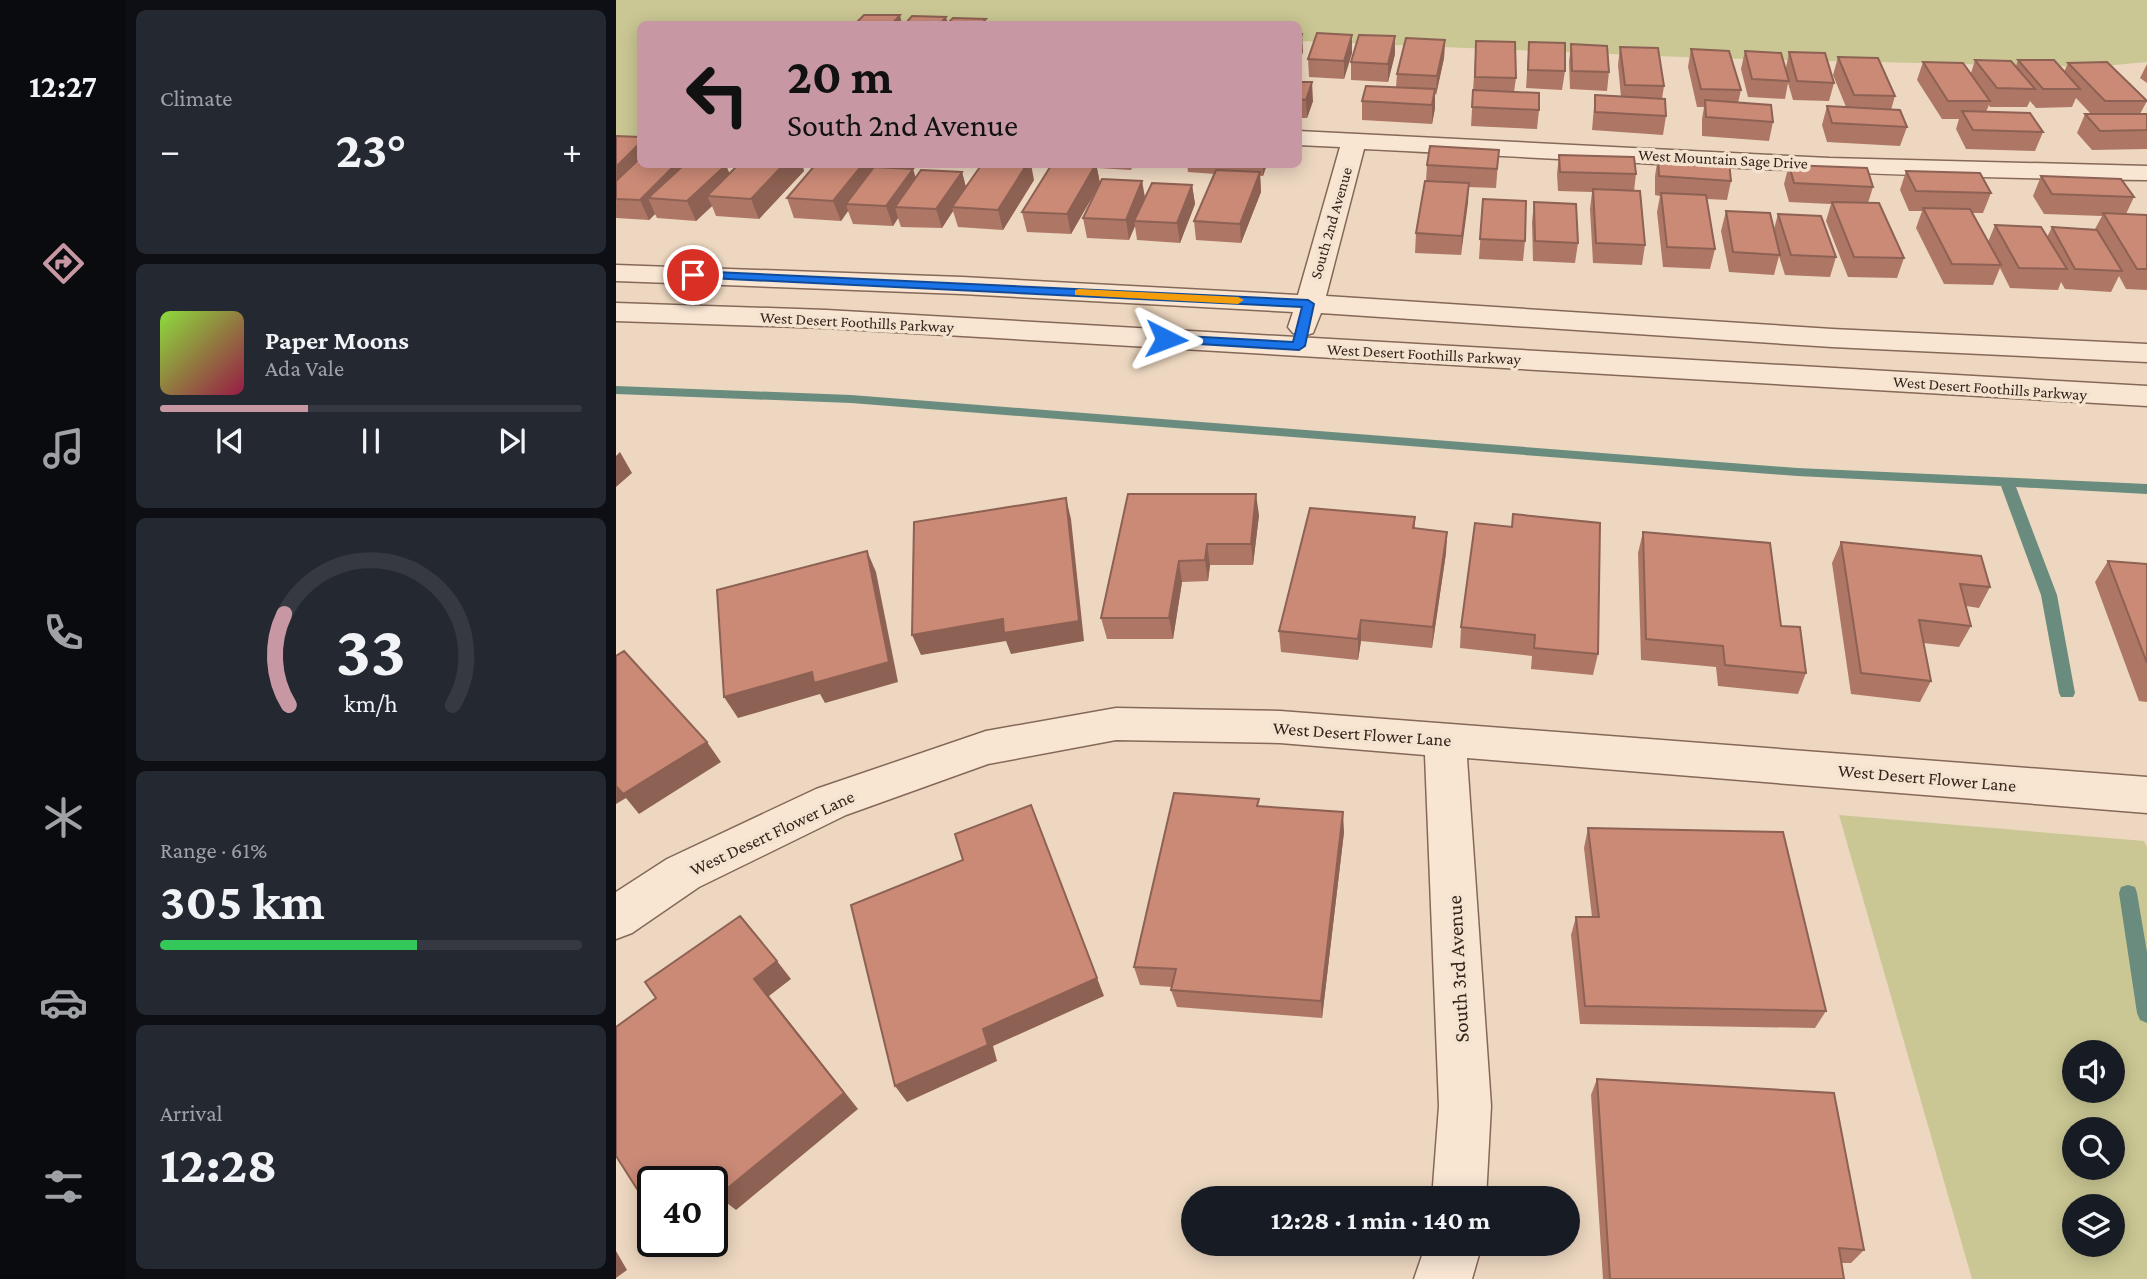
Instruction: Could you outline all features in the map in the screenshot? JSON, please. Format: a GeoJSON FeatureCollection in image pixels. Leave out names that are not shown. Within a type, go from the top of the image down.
{"type":"FeatureCollection","features":[{"type":"Feature","properties":{"kind":"street","name":"West Mountain Sage Drive"},"geometry":{"type":"LineString","coordinates":[[1302,138],[2037,173],[2147,173]]}},
{"type":"Feature","properties":{"kind":"street","name":"South 2nd Avenue"},"geometry":{"type":"LineString","coordinates":[[1299,346],[1308,304],[1354,141]]}},
{"type":"Feature","properties":{"kind":"street"},"geometry":{"type":"LineString","coordinates":[[616,272],[863,281],[1308,304],[1637,326],[2147,353]]}},
{"type":"Feature","properties":{"kind":"street","name":"West Desert Foothills Parkway"},"geometry":{"type":"LineString","coordinates":[[616,313],[826,319],[2147,396]]}},
{"type":"Feature","properties":{"kind":"street","name":"West Desert Flower Lane"},"geometry":{"type":"LineString","coordinates":[[616,918],[683,873],[831,802],[986,748],[1116,724],[1280,727],[2147,795]]}},
{"type":"Feature","properties":{"kind":"street","name":"South 3rd Avenue"},"geometry":{"type":"LineString","coordinates":[[1445,740],[1465,1106],[1460,1186]]}},
{"type":"Feature","properties":{"kind":"street"},"geometry":{"type":"LineString","coordinates":[[1443,1279],[1450,1256]]}},
{"type":"Feature","properties":{"kind":"shaded area"},"geometry":{"type":"Polygon","coordinates":[[[616,0],[2147,0],[2147,62],[2093,67],[1706,58],[1302,41],[1302,21],[637,21],[637,149],[616,154],[616,0]]]}},
{"type":"Feature","properties":{"kind":"shaded area"},"geometry":{"type":"Polygon","coordinates":[[[1839,815],[2144,841],[2147,847],[2147,1279],[1972,1279],[1839,815]]]}},
{"type":"Feature","properties":{"kind":"building"},"geometry":{"type":"Polygon","coordinates":[[[864,15],[900,15],[895,21],[858,21],[864,15]]]}},
{"type":"Feature","properties":{"kind":"building"},"geometry":{"type":"Polygon","coordinates":[[[912,16],[946,17],[943,21],[908,21],[912,16]]]}},
{"type":"Feature","properties":{"kind":"building"},"geometry":{"type":"Polygon","coordinates":[[[953,18],[986,19],[984,21],[950,21],[953,18]]]}},
{"type":"Feature","properties":{"kind":"building"},"geometry":{"type":"Polygon","coordinates":[[[1317,33],[1352,35],[1344,61],[1308,59],[1317,33]]]}},
{"type":"Feature","properties":{"kind":"building"},"geometry":{"type":"Polygon","coordinates":[[[1359,35],[1395,36],[1388,64],[1351,62],[1359,35]]]}},
{"type":"Feature","properties":{"kind":"building"},"geometry":{"type":"Polygon","coordinates":[[[1406,38],[1445,40],[1437,76],[1397,74],[1406,38]]]}},
{"type":"Feature","properties":{"kind":"building"},"geometry":{"type":"Polygon","coordinates":[[[1476,41],[1515,42],[1516,78],[1475,77],[1476,41]]]}},
{"type":"Feature","properties":{"kind":"building"},"geometry":{"type":"Polygon","coordinates":[[[1529,42],[1565,43],[1565,71],[1528,70],[1529,42]]]}},
{"type":"Feature","properties":{"kind":"building"},"geometry":{"type":"Polygon","coordinates":[[[1571,44],[1607,46],[1609,72],[1572,71],[1571,44]]]}},
{"type":"Feature","properties":{"kind":"building"},"geometry":{"type":"Polygon","coordinates":[[[1620,47],[1658,48],[1664,86],[1625,85],[1620,47]]]}},
{"type":"Feature","properties":{"kind":"building"},"geometry":{"type":"Polygon","coordinates":[[[1691,49],[1729,51],[1741,90],[1701,89],[1691,49]]]}},
{"type":"Feature","properties":{"kind":"building"},"geometry":{"type":"Polygon","coordinates":[[[1745,51],[1781,53],[1789,81],[1752,79],[1745,51]]]}},
{"type":"Feature","properties":{"kind":"building"},"geometry":{"type":"Polygon","coordinates":[[[1789,52],[1825,53],[1834,83],[1797,81],[1789,52]]]}},
{"type":"Feature","properties":{"kind":"building"},"geometry":{"type":"Polygon","coordinates":[[[1838,57],[1878,58],[1895,96],[1854,95],[1838,57]]]}},
{"type":"Feature","properties":{"kind":"building"},"geometry":{"type":"Polygon","coordinates":[[[1975,60],[2011,61],[2035,89],[1997,88],[1975,60]]]}},
{"type":"Feature","properties":{"kind":"building"},"geometry":{"type":"Polygon","coordinates":[[[2018,60],[2054,60],[2080,89],[2043,89],[2018,60]]]}},
{"type":"Feature","properties":{"kind":"building"},"geometry":{"type":"Polygon","coordinates":[[[1923,62],[1963,63],[1990,101],[1948,101],[1923,62]]]}},
{"type":"Feature","properties":{"kind":"building"},"geometry":{"type":"Polygon","coordinates":[[[2107,62],[2147,101],[2105,101],[2068,63],[2107,62]]]}},
{"type":"Feature","properties":{"kind":"building"},"geometry":{"type":"Polygon","coordinates":[[[1302,82],[1312,82],[1306,100],[1302,100],[1302,82]]]}},
{"type":"Feature","properties":{"kind":"building"},"geometry":{"type":"Polygon","coordinates":[[[1366,86],[1435,89],[1432,105],[1362,101],[1366,86]]]}},
{"type":"Feature","properties":{"kind":"building"},"geometry":{"type":"Polygon","coordinates":[[[1473,90],[1539,93],[1539,110],[1472,107],[1473,90]]]}},
{"type":"Feature","properties":{"kind":"building"},"geometry":{"type":"Polygon","coordinates":[[[1595,95],[1665,99],[1666,116],[1595,112],[1595,95]]]}},
{"type":"Feature","properties":{"kind":"building"},"geometry":{"type":"Polygon","coordinates":[[[1705,100],[1771,105],[1773,122],[1706,117],[1705,100]]]}},
{"type":"Feature","properties":{"kind":"building"},"geometry":{"type":"Polygon","coordinates":[[[1827,106],[1900,110],[1907,127],[1832,123],[1827,106]]]}},
{"type":"Feature","properties":{"kind":"building"},"geometry":{"type":"Polygon","coordinates":[[[1962,111],[2030,113],[2043,132],[1973,130],[1962,111]]]}},
{"type":"Feature","properties":{"kind":"building"},"geometry":{"type":"Polygon","coordinates":[[[2085,114],[2147,114],[2147,130],[2100,131],[2085,114]]]}},
{"type":"Feature","properties":{"kind":"building"},"geometry":{"type":"Polygon","coordinates":[[[616,136],[637,137],[637,146],[616,167],[616,136]]]}},
{"type":"Feature","properties":{"kind":"building"},"geometry":{"type":"Polygon","coordinates":[[[1430,146],[1499,150],[1497,169],[1427,165],[1430,146]]]}},
{"type":"Feature","properties":{"kind":"building"},"geometry":{"type":"Polygon","coordinates":[[[1559,155],[1634,157],[1636,174],[1560,172],[1559,155]]]}},
{"type":"Feature","properties":{"kind":"building"},"geometry":{"type":"Polygon","coordinates":[[[1658,157],[1729,162],[1731,181],[1659,176],[1658,157]]]}},
{"type":"Feature","properties":{"kind":"building"},"geometry":{"type":"Polygon","coordinates":[[[637,161],[637,168],[672,168],[640,200],[616,199],[616,181],[637,161]]]}},
{"type":"Feature","properties":{"kind":"building"},"geometry":{"type":"Polygon","coordinates":[[[1789,165],[1867,168],[1873,187],[1794,183],[1789,165]]]}},
{"type":"Feature","properties":{"kind":"building"},"geometry":{"type":"Polygon","coordinates":[[[681,168],[723,168],[687,201],[648,198],[681,168]]]}},
{"type":"Feature","properties":{"kind":"building"},"geometry":{"type":"Polygon","coordinates":[[[735,168],[780,168],[751,199],[707,196],[735,168]]]}},
{"type":"Feature","properties":{"kind":"building"},"geometry":{"type":"Polygon","coordinates":[[[813,168],[860,168],[833,201],[787,198],[813,168]]]}},
{"type":"Feature","properties":{"kind":"building"},"geometry":{"type":"Polygon","coordinates":[[[873,168],[913,169],[886,206],[846,204],[873,168]]]}},
{"type":"Feature","properties":{"kind":"building"},"geometry":{"type":"Polygon","coordinates":[[[979,168],[1024,168],[998,210],[952,207],[979,168]]]}},
{"type":"Feature","properties":{"kind":"building"},"geometry":{"type":"Polygon","coordinates":[[[1050,168],[1094,168],[1067,214],[1022,212],[1050,168]]]}},
{"type":"Feature","properties":{"kind":"building"},"geometry":{"type":"Polygon","coordinates":[[[921,170],[962,172],[936,209],[895,207],[921,170]]]}},
{"type":"Feature","properties":{"kind":"building"},"geometry":{"type":"Polygon","coordinates":[[[1216,170],[1260,172],[1240,224],[1194,221],[1216,170]]]}},
{"type":"Feature","properties":{"kind":"building"},"geometry":{"type":"Polygon","coordinates":[[[1906,171],[1980,173],[1991,193],[1916,191],[1906,171]]]}},
{"type":"Feature","properties":{"kind":"building"},"geometry":{"type":"Polygon","coordinates":[[[2041,176],[2121,179],[2134,197],[2052,194],[2041,176]]]}},
{"type":"Feature","properties":{"kind":"building"},"geometry":{"type":"Polygon","coordinates":[[[1102,179],[1142,181],[1126,220],[1083,218],[1102,179]]]}},
{"type":"Feature","properties":{"kind":"building"},"geometry":{"type":"Polygon","coordinates":[[[1425,181],[1469,183],[1462,236],[1416,233],[1425,181]]]}},
{"type":"Feature","properties":{"kind":"building"},"geometry":{"type":"Polygon","coordinates":[[[1152,183],[1192,185],[1177,223],[1134,221],[1152,183]]]}},
{"type":"Feature","properties":{"kind":"building"},"geometry":{"type":"Polygon","coordinates":[[[1593,189],[1640,191],[1645,245],[1596,243],[1593,189]]]}},
{"type":"Feature","properties":{"kind":"building"},"geometry":{"type":"Polygon","coordinates":[[[1661,193],[1706,195],[1715,249],[1667,247],[1661,193]]]}},
{"type":"Feature","properties":{"kind":"building"},"geometry":{"type":"Polygon","coordinates":[[[1483,199],[1526,201],[1525,241],[1480,239],[1483,199]]]}},
{"type":"Feature","properties":{"kind":"building"},"geometry":{"type":"Polygon","coordinates":[[[1534,202],[1576,204],[1578,243],[1535,241],[1534,202]]]}},
{"type":"Feature","properties":{"kind":"building"},"geometry":{"type":"Polygon","coordinates":[[[1832,202],[1879,203],[1904,258],[1854,257],[1832,202]]]}},
{"type":"Feature","properties":{"kind":"building"},"geometry":{"type":"Polygon","coordinates":[[[1923,208],[1970,209],[2001,265],[1952,264],[1923,208]]]}},
{"type":"Feature","properties":{"kind":"building"},"geometry":{"type":"Polygon","coordinates":[[[1726,211],[1770,213],[1780,255],[1733,252],[1726,211]]]}},
{"type":"Feature","properties":{"kind":"building"},"geometry":{"type":"Polygon","coordinates":[[[2103,213],[2147,215],[2147,269],[2137,269],[2103,213]]]}},
{"type":"Feature","properties":{"kind":"building"},"geometry":{"type":"Polygon","coordinates":[[[1778,214],[1821,216],[1836,257],[1791,255],[1778,214]]]}},
{"type":"Feature","properties":{"kind":"building"},"geometry":{"type":"Polygon","coordinates":[[[1995,225],[2041,227],[2067,269],[2019,268],[1995,225]]]}},
{"type":"Feature","properties":{"kind":"building"},"geometry":{"type":"Polygon","coordinates":[[[2052,227],[2097,230],[2122,271],[2075,269],[2052,227]]]}},
{"type":"Feature","properties":{"kind":"building"},"geometry":{"type":"Polygon","coordinates":[[[1128,494],[1256,494],[1251,544],[1207,544],[1205,560],[1179,561],[1169,618],[1101,618],[1128,494]]]}},
{"type":"Feature","properties":{"kind":"building"},"geometry":{"type":"Polygon","coordinates":[[[1066,498],[1079,621],[1004,633],[1003,619],[912,635],[914,522],[1066,498]]]}},
{"type":"Feature","properties":{"kind":"building"},"geometry":{"type":"Polygon","coordinates":[[[1310,508],[1415,517],[1413,528],[1447,532],[1433,627],[1361,620],[1358,639],[1279,631],[1310,508]]]}},
{"type":"Feature","properties":{"kind":"building"},"geometry":{"type":"Polygon","coordinates":[[[1513,514],[1600,523],[1598,654],[1534,648],[1535,635],[1461,627],[1475,523],[1512,527],[1513,514]]]}},
{"type":"Feature","properties":{"kind":"building"},"geometry":{"type":"Polygon","coordinates":[[[1643,532],[1770,543],[1781,626],[1800,627],[1806,673],[1725,665],[1723,646],[1646,639],[1643,532]]]}},
{"type":"Feature","properties":{"kind":"building"},"geometry":{"type":"Polygon","coordinates":[[[1841,542],[1981,556],[1990,587],[1960,584],[1971,626],[1919,620],[1931,681],[1861,673],[1841,542]]]}},
{"type":"Feature","properties":{"kind":"building"},"geometry":{"type":"Polygon","coordinates":[[[867,551],[889,662],[814,683],[812,672],[724,697],[717,590],[867,551]]]}},
{"type":"Feature","properties":{"kind":"building"},"geometry":{"type":"Polygon","coordinates":[[[2108,561],[2147,564],[2147,663],[2108,561]]]}},
{"type":"Feature","properties":{"kind":"building"},"geometry":{"type":"Polygon","coordinates":[[[624,651],[707,742],[623,794],[616,786],[616,656],[624,651]]]}},
{"type":"Feature","properties":{"kind":"building"},"geometry":{"type":"Polygon","coordinates":[[[1174,793],[1259,799],[1257,806],[1343,812],[1321,1001],[1171,990],[1176,969],[1134,967],[1174,793]]]}},
{"type":"Feature","properties":{"kind":"building"},"geometry":{"type":"Polygon","coordinates":[[[1031,805],[1097,978],[983,1029],[988,1045],[895,1086],[851,905],[963,860],[955,834],[1031,805]]]}},
{"type":"Feature","properties":{"kind":"building"},"geometry":{"type":"Polygon","coordinates":[[[1588,828],[1783,832],[1826,1011],[1585,1006],[1576,917],[1599,917],[1588,828]]]}},
{"type":"Feature","properties":{"kind":"building"},"geometry":{"type":"Polygon","coordinates":[[[740,916],[777,961],[754,979],[844,1093],[728,1188],[728,1166],[637,1166],[637,1189],[616,1156],[616,1027],[656,998],[645,982],[740,916]]]}},
{"type":"Feature","properties":{"kind":"building"},"geometry":{"type":"Polygon","coordinates":[[[1597,1079],[1834,1093],[1864,1250],[1839,1248],[1844,1279],[1610,1279],[1597,1079]]]}},
{"type":"Feature","properties":{"kind":"waterway"},"geometry":{"type":"LineString","coordinates":[[616,390],[851,399],[1797,472],[2147,489]]}},
{"type":"Feature","properties":{"kind":"waterway"},"geometry":{"type":"LineString","coordinates":[[2007,483],[2049,595],[2067,693]]}},
{"type":"Feature","properties":{"kind":"waterway"},"geometry":{"type":"LineString","coordinates":[[2128,893],[2147,1013]]}},
{"type":"Feature","properties":{"kind":"slow traffic"},"geometry":{"type":"LineString","coordinates":[[1079,292],[1238,300]]}},
{"type":"Feature","properties":{"kind":"route"},"geometry":{"type":"LineString","coordinates":[[693,275],[1308,304],[1299,346],[1166,339]]}}]}
